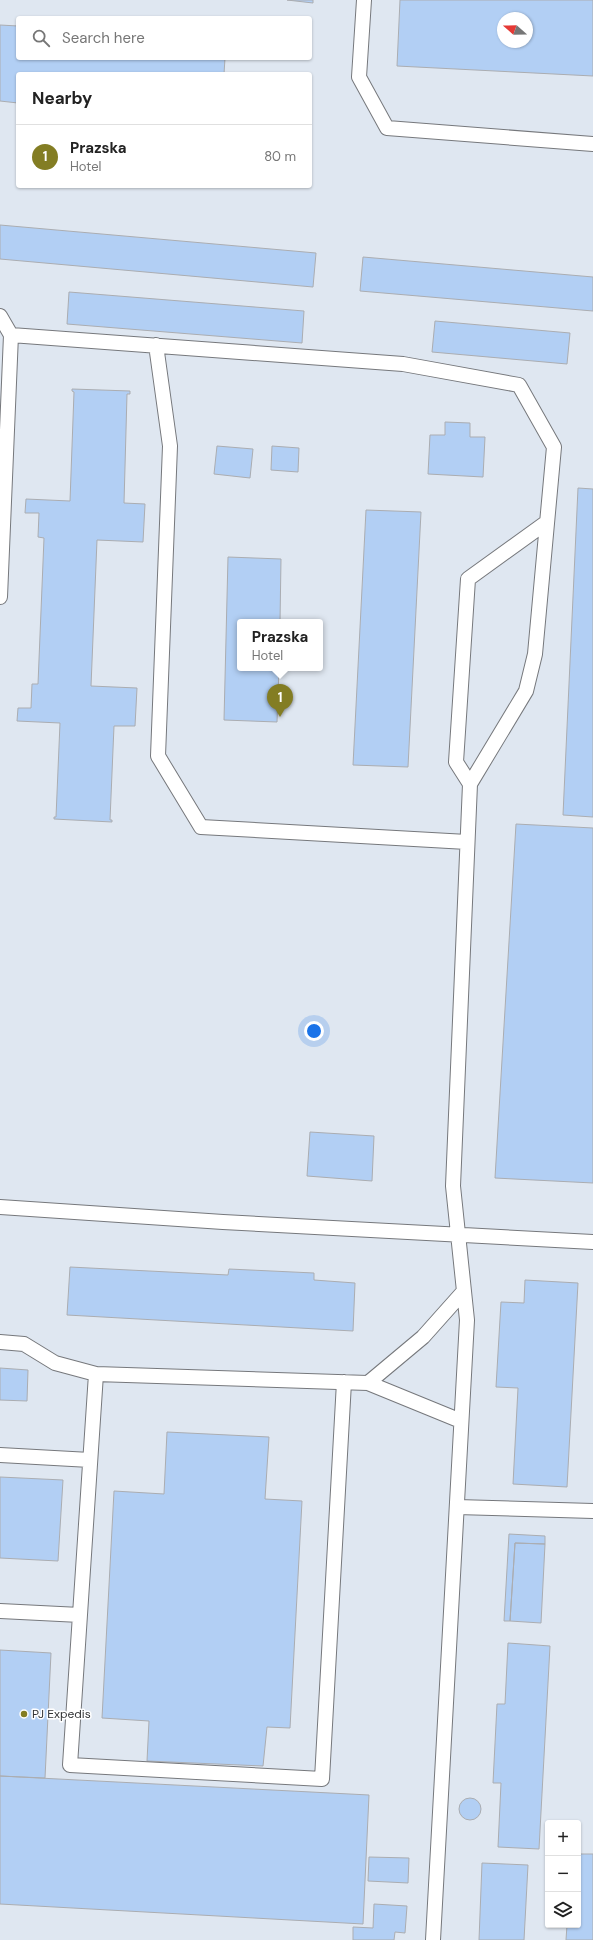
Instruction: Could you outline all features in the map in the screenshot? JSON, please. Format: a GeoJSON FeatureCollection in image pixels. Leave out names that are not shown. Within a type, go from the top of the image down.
{"type":"FeatureCollection","features":[{"type":"Feature","properties":{"kind":"lane"},"geometry":{"type":"LineString","coordinates":[[364,0],[359,77],[387,128],[593,144]]}},
{"type":"Feature","properties":{"kind":"lane"},"geometry":{"type":"LineString","coordinates":[[0,316],[11,335],[0,597]]}},
{"type":"Feature","properties":{"kind":"lane"},"geometry":{"type":"LineString","coordinates":[[11,335],[403,364],[519,385],[554,447],[535,654],[526,691],[470,784],[453,1186],[467,1320],[433,1940]]}},
{"type":"Feature","properties":{"kind":"lane"},"geometry":{"type":"LineString","coordinates":[[156,346],[170,446],[158,756],[201,827],[468,842]]}},
{"type":"Feature","properties":{"kind":"lane"},"geometry":{"type":"LineString","coordinates":[[470,784],[456,762],[468,579],[548,522]]}},
{"type":"Feature","properties":{"kind":"lane"},"geometry":{"type":"LineString","coordinates":[[0,1207],[231,1222],[593,1242]]}},
{"type":"Feature","properties":{"kind":"lane"},"geometry":{"type":"LineString","coordinates":[[368,1383],[423,1337],[464,1291]]}},
{"type":"Feature","properties":{"kind":"lane"},"geometry":{"type":"LineString","coordinates":[[0,1342],[24,1344],[55,1363],[96,1374],[368,1383],[461,1420]]}},
{"type":"Feature","properties":{"kind":"lane"},"geometry":{"type":"LineString","coordinates":[[96,1374],[70,1765],[322,1779],[344,1382]]}},
{"type":"Feature","properties":{"kind":"lane"},"geometry":{"type":"LineString","coordinates":[[0,1455],[90,1460]]}},
{"type":"Feature","properties":{"kind":"lane"},"geometry":{"type":"LineString","coordinates":[[457,1506],[593,1511]]}},
{"type":"Feature","properties":{"kind":"lane"},"geometry":{"type":"LineString","coordinates":[[0,1611],[80,1615]]}},
{"type":"Feature","properties":{"kind":"shaded area"},"geometry":{"type":"Polygon","coordinates":[[[0,0],[593,0],[593,1940],[0,1940],[0,0]]]}},
{"type":"Feature","properties":{"kind":"building"},"geometry":{"type":"Polygon","coordinates":[[[287,0],[313,0],[313,3],[287,0]]]}},
{"type":"Feature","properties":{"kind":"building"},"geometry":{"type":"Polygon","coordinates":[[[400,0],[593,0],[593,76],[397,66],[400,0]]]}},
{"type":"Feature","properties":{"kind":"building"},"geometry":{"type":"Polygon","coordinates":[[[0,25],[16,26],[16,60],[225,60],[224,72],[16,72],[16,103],[0,101],[0,25]]]}},
{"type":"Feature","properties":{"kind":"building"},"geometry":{"type":"Polygon","coordinates":[[[0,225],[316,253],[313,287],[0,259],[0,225]]]}},
{"type":"Feature","properties":{"kind":"building"},"geometry":{"type":"Polygon","coordinates":[[[363,257],[593,277],[593,311],[360,291],[363,257]]]}},
{"type":"Feature","properties":{"kind":"building"},"geometry":{"type":"Polygon","coordinates":[[[69,292],[304,311],[302,343],[67,324],[69,292]]]}},
{"type":"Feature","properties":{"kind":"building"},"geometry":{"type":"Polygon","coordinates":[[[435,321],[570,333],[567,364],[432,352],[435,321]]]}},
{"type":"Feature","properties":{"kind":"building"},"geometry":{"type":"Polygon","coordinates":[[[72,389],[130,391],[130,394],[127,394],[124,503],[145,504],[143,542],[97,540],[91,686],[137,688],[135,726],[114,726],[110,820],[112,820],[112,822],[54,819],[54,817],[56,817],[60,723],[17,721],[18,708],[31,708],[32,684],[38,684],[44,538],[38,537],[39,513],[25,513],[26,499],[70,501],[74,392],[72,389]]]}},
{"type":"Feature","properties":{"kind":"building"},"geometry":{"type":"Polygon","coordinates":[[[445,422],[470,423],[470,437],[485,437],[483,477],[428,474],[430,435],[445,435],[445,422]]]}},
{"type":"Feature","properties":{"kind":"building"},"geometry":{"type":"Polygon","coordinates":[[[217,446],[253,449],[250,478],[214,474],[217,446]]]}},
{"type":"Feature","properties":{"kind":"building"},"geometry":{"type":"Polygon","coordinates":[[[272,446],[299,448],[298,472],[271,470],[272,446]]]}},
{"type":"Feature","properties":{"kind":"building"},"geometry":{"type":"Polygon","coordinates":[[[578,488],[593,489],[593,817],[563,815],[578,488]]]}},
{"type":"Feature","properties":{"kind":"building"},"geometry":{"type":"Polygon","coordinates":[[[366,510],[421,512],[408,767],[353,765],[366,510]]]}},
{"type":"Feature","properties":{"kind":"building"},"geometry":{"type":"Polygon","coordinates":[[[228,557],[281,559],[280,619],[237,619],[237,671],[279,671],[277,722],[224,720],[228,557]]]}},
{"type":"Feature","properties":{"kind":"building"},"geometry":{"type":"Polygon","coordinates":[[[516,824],[593,828],[593,1183],[495,1178],[516,824]]]}},
{"type":"Feature","properties":{"kind":"building"},"geometry":{"type":"Polygon","coordinates":[[[310,1132],[374,1136],[372,1181],[307,1176],[310,1132]]]}},
{"type":"Feature","properties":{"kind":"building"},"geometry":{"type":"Polygon","coordinates":[[[70,1267],[228,1275],[229,1269],[314,1273],[314,1280],[355,1283],[353,1331],[67,1315],[70,1267]]]}},
{"type":"Feature","properties":{"kind":"building"},"geometry":{"type":"Polygon","coordinates":[[[525,1280],[578,1283],[567,1487],[513,1484],[518,1388],[496,1387],[501,1302],[524,1303],[525,1280]]]}},
{"type":"Feature","properties":{"kind":"building"},"geometry":{"type":"Polygon","coordinates":[[[0,1368],[28,1370],[27,1401],[0,1400],[0,1368]]]}},
{"type":"Feature","properties":{"kind":"building"},"geometry":{"type":"Polygon","coordinates":[[[167,1432],[269,1437],[265,1499],[302,1501],[290,1728],[267,1727],[263,1766],[147,1761],[149,1721],[102,1718],[114,1491],[164,1494],[167,1432]]]}},
{"type":"Feature","properties":{"kind":"building"},"geometry":{"type":"Polygon","coordinates":[[[0,1477],[63,1480],[58,1561],[0,1558],[0,1477]]]}},
{"type":"Feature","properties":{"kind":"building"},"geometry":{"type":"Polygon","coordinates":[[[509,1534],[545,1536],[545,1544],[515,1543],[510,1621],[504,1621],[509,1534]]]}},
{"type":"Feature","properties":{"kind":"building"},"geometry":{"type":"Polygon","coordinates":[[[515,1543],[545,1544],[541,1623],[510,1621],[515,1543]]]}},
{"type":"Feature","properties":{"kind":"building"},"geometry":{"type":"Polygon","coordinates":[[[508,1643],[550,1646],[539,1849],[498,1847],[501,1783],[493,1783],[497,1704],[505,1704],[508,1643]]]}},
{"type":"Feature","properties":{"kind":"building","name":"PJ Expedis"},"geometry":{"type":"Polygon","coordinates":[[[0,1650],[51,1653],[45,1778],[0,1776],[0,1650]]]}},
{"type":"Feature","properties":{"kind":"building"},"geometry":{"type":"Polygon","coordinates":[[[0,1776],[369,1795],[363,1924],[0,1904],[0,1776]]]}},
{"type":"Feature","properties":{"kind":"building"},"geometry":{"type":"Polygon","coordinates":[[[470,1798],[478,1801],[481,1809],[478,1817],[470,1820],[462,1817],[459,1809],[462,1801],[470,1798]]]}},
{"type":"Feature","properties":{"kind":"building"},"geometry":{"type":"Polygon","coordinates":[[[581,1854],[593,1854],[593,1940],[566,1940],[567,1928],[581,1928],[581,1854]]]}},
{"type":"Feature","properties":{"kind":"building"},"geometry":{"type":"Polygon","coordinates":[[[369,1857],[409,1858],[408,1883],[368,1881],[369,1857]]]}},
{"type":"Feature","properties":{"kind":"building"},"geometry":{"type":"Polygon","coordinates":[[[482,1863],[528,1865],[524,1940],[479,1940],[482,1863]]]}},
{"type":"Feature","properties":{"kind":"building"},"geometry":{"type":"Polygon","coordinates":[[[374,1904],[407,1906],[405,1933],[395,1932],[394,1940],[353,1940],[353,1927],[373,1928],[374,1904]]]}},
{"type":"Feature","properties":{"kind":"place","name":"Prazska"},"geometry":{"type":"Point","coordinates":[280,717]}},
{"type":"Feature","properties":{"kind":"place","name":"PJ Expedis"},"geometry":{"type":"Point","coordinates":[24,1714]}}]}
